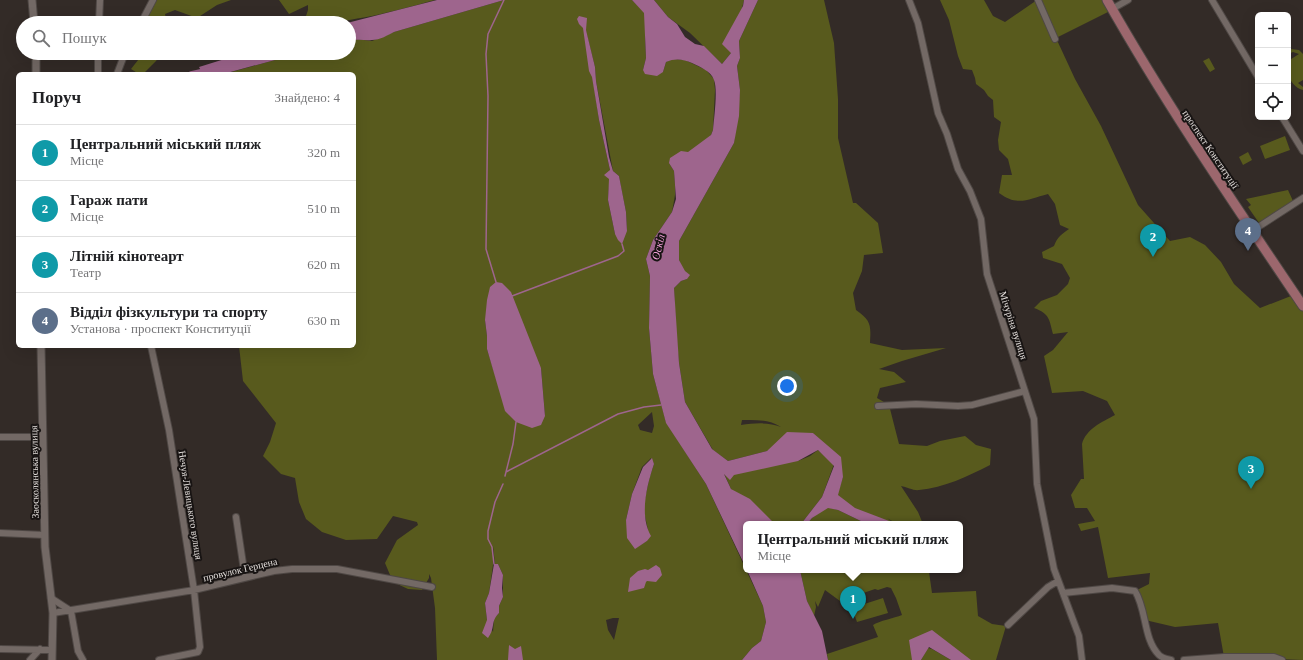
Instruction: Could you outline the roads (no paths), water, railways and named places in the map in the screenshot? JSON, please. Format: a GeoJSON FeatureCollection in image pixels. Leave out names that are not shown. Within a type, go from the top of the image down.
{"type":"FeatureCollection","features":[{"type":"Feature","properties":{"kind":"main road","name":"проспект Конституції"},"geometry":{"type":"LineString","coordinates":[[1107,0],[1138,56],[1181,125],[1252,231],[1300,294],[1303,306]]}},
{"type":"Feature","properties":{"kind":"street"},"geometry":{"type":"LineString","coordinates":[[32,0],[33,16]]}},
{"type":"Feature","properties":{"kind":"street"},"geometry":{"type":"LineString","coordinates":[[99,16],[100,0]]}},
{"type":"Feature","properties":{"kind":"street"},"geometry":{"type":"LineString","coordinates":[[145,16],[153,0]]}},
{"type":"Feature","properties":{"kind":"street","name":"Мічуріна вулиця"},"geometry":{"type":"LineString","coordinates":[[910,0],[918,23],[938,113],[947,134],[958,169],[970,191],[981,219],[987,274],[1034,419],[1037,484],[1054,569],[1080,636],[1082,660]]}},
{"type":"Feature","properties":{"kind":"street"},"geometry":{"type":"LineString","coordinates":[[1038,0],[1055,39]]}},
{"type":"Feature","properties":{"kind":"street"},"geometry":{"type":"LineString","coordinates":[[1112,10],[1128,0]]}},
{"type":"Feature","properties":{"kind":"street"},"geometry":{"type":"LineString","coordinates":[[1212,0],[1255,72]]}},
{"type":"Feature","properties":{"kind":"street"},"geometry":{"type":"LineString","coordinates":[[36,60],[36,72]]}},
{"type":"Feature","properties":{"kind":"street"},"geometry":{"type":"LineString","coordinates":[[98,60],[98,72]]}},
{"type":"Feature","properties":{"kind":"street"},"geometry":{"type":"LineString","coordinates":[[118,72],[122,60]]}},
{"type":"Feature","properties":{"kind":"street"},"geometry":{"type":"LineString","coordinates":[[1284,120],[1303,151]]}},
{"type":"Feature","properties":{"kind":"street"},"geometry":{"type":"LineString","coordinates":[[1252,231],[1303,198]]}},
{"type":"Feature","properties":{"kind":"street","name":"Заосколянська вулиця"},"geometry":{"type":"LineString","coordinates":[[41,348],[45,535],[53,613],[52,660]]}},
{"type":"Feature","properties":{"kind":"street","name":"Нечуя-Левицького вулиця"},"geometry":{"type":"LineString","coordinates":[[151,348],[169,430],[194,590],[200,647],[199,651],[159,660]]}},
{"type":"Feature","properties":{"kind":"street"},"geometry":{"type":"LineString","coordinates":[[878,406],[916,404],[972,405],[1025,391]]}},
{"type":"Feature","properties":{"kind":"street"},"geometry":{"type":"LineString","coordinates":[[0,437],[43,437]]}},
{"type":"Feature","properties":{"kind":"street"},"geometry":{"type":"LineString","coordinates":[[236,517],[245,577]]}},
{"type":"Feature","properties":{"kind":"street"},"geometry":{"type":"LineString","coordinates":[[0,533],[45,535]]}},
{"type":"Feature","properties":{"kind":"street","name":"провулок Герцена"},"geometry":{"type":"LineString","coordinates":[[53,613],[194,590],[245,577],[286,569],[337,569],[432,587]]}},
{"type":"Feature","properties":{"kind":"street"},"geometry":{"type":"LineString","coordinates":[[1008,625],[1048,587],[1058,581]]}},
{"type":"Feature","properties":{"kind":"street"},"geometry":{"type":"LineString","coordinates":[[1063,593],[1112,588],[1135,591],[1139,598],[1151,644],[1160,656],[1171,660]]}},
{"type":"Feature","properties":{"kind":"street"},"geometry":{"type":"LineString","coordinates":[[51,598],[71,611],[78,651],[83,660]]}},
{"type":"Feature","properties":{"kind":"street"},"geometry":{"type":"LineString","coordinates":[[0,649],[52,650]]}},
{"type":"Feature","properties":{"kind":"street"},"geometry":{"type":"LineString","coordinates":[[30,660],[40,649]]}},
{"type":"Feature","properties":{"kind":"street"},"geometry":{"type":"LineString","coordinates":[[1184,660],[1224,657],[1274,658],[1282,660]]}},
{"type":"Feature","properties":{"kind":"water"},"geometry":{"type":"Polygon","coordinates":[[[437,0],[504,0],[394,32],[378,39],[356,40],[356,21],[437,0]]]}},
{"type":"Feature","properties":{"kind":"water","name":"Оскіл"},"geometry":{"type":"Polygon","coordinates":[[[632,0],[654,0],[668,17],[677,24],[685,37],[695,44],[704,46],[722,64],[731,53],[722,44],[743,6],[744,0],[758,0],[739,41],[740,58],[737,66],[740,90],[739,116],[734,143],[679,241],[679,260],[685,271],[690,275],[687,279],[681,281],[674,288],[679,363],[685,402],[712,449],[728,461],[767,451],[787,432],[813,433],[841,457],[843,477],[838,495],[855,508],[889,521],[861,521],[838,510],[828,508],[810,521],[803,521],[822,497],[834,466],[818,450],[798,461],[734,475],[730,480],[724,474],[731,489],[750,499],[772,521],[743,521],[743,562],[706,484],[666,423],[653,374],[649,328],[650,276],[646,259],[653,240],[672,212],[676,199],[674,171],[669,163],[670,158],[681,151],[688,152],[711,135],[713,130],[716,90],[713,77],[708,72],[692,63],[685,61],[676,60],[666,62],[663,72],[657,76],[645,74],[643,70],[646,58],[644,13],[632,0]]]}},
{"type":"Feature","properties":{"kind":"water"},"geometry":{"type":"Polygon","coordinates":[[[579,16],[587,18],[586,30],[595,67],[609,157],[613,171],[619,176],[626,212],[627,231],[622,244],[615,234],[608,200],[609,179],[604,175],[610,170],[599,120],[592,77],[589,71],[583,28],[577,19],[579,16]]]}},
{"type":"Feature","properties":{"kind":"water"},"geometry":{"type":"Polygon","coordinates":[[[222,60],[275,60],[230,72],[202,72],[199,67],[222,60]]]}},
{"type":"Feature","properties":{"kind":"water"},"geometry":{"type":"Polygon","coordinates":[[[496,282],[502,283],[511,292],[541,368],[545,416],[541,425],[532,428],[516,422],[505,411],[487,349],[485,320],[487,300],[490,287],[496,282]]]}},
{"type":"Feature","properties":{"kind":"water"},"geometry":{"type":"Polygon","coordinates":[[[652,458],[654,464],[645,500],[645,519],[651,536],[647,541],[635,549],[627,538],[626,520],[632,494],[643,467],[652,458]]]}},
{"type":"Feature","properties":{"kind":"water"},"geometry":{"type":"Polygon","coordinates":[[[494,564],[498,564],[503,575],[503,597],[499,606],[499,613],[496,616],[492,631],[488,638],[482,633],[487,620],[485,603],[489,593],[494,564]]]}},
{"type":"Feature","properties":{"kind":"water"},"geometry":{"type":"Polygon","coordinates":[[[656,565],[660,568],[662,575],[656,582],[647,581],[644,588],[628,592],[630,578],[638,571],[645,569],[648,570],[656,565]]]}},
{"type":"Feature","properties":{"kind":"water"},"geometry":{"type":"Polygon","coordinates":[[[748,573],[801,573],[807,601],[822,631],[828,660],[742,660],[752,648],[761,641],[766,622],[763,606],[748,573]]]}},
{"type":"Feature","properties":{"kind":"water"},"geometry":{"type":"Polygon","coordinates":[[[932,630],[971,660],[951,660],[929,647],[921,660],[912,660],[909,640],[932,630]]]}},
{"type":"Feature","properties":{"kind":"water"},"geometry":{"type":"Polygon","coordinates":[[[509,645],[515,649],[521,646],[523,660],[508,660],[509,645]]]}},
{"type":"Feature","properties":{"kind":"waterway"},"geometry":{"type":"LineString","coordinates":[[496,282],[486,249],[488,96],[486,54],[488,34],[504,0]]}},
{"type":"Feature","properties":{"kind":"waterway"},"geometry":{"type":"LineString","coordinates":[[200,72],[209,70]]}},
{"type":"Feature","properties":{"kind":"waterway"},"geometry":{"type":"LineString","coordinates":[[512,296],[618,256],[624,251],[622,244]]}},
{"type":"Feature","properties":{"kind":"waterway"},"geometry":{"type":"LineString","coordinates":[[506,472],[618,414],[644,407],[661,405]]}},
{"type":"Feature","properties":{"kind":"waterway"},"geometry":{"type":"LineString","coordinates":[[505,476],[513,444],[516,422]]}},
{"type":"Feature","properties":{"kind":"waterway"},"geometry":{"type":"LineString","coordinates":[[494,564],[492,547],[488,539],[488,531],[495,502],[503,484]]}},
{"type":"Feature","properties":{"kind":"place","name":"Відділ фізкультури та спорту"},"geometry":{"type":"Point","coordinates":[1248,251]}},
{"type":"Feature","properties":{"kind":"place","name":"Гараж пати"},"geometry":{"type":"Point","coordinates":[1153,257]}},
{"type":"Feature","properties":{"kind":"place","name":"Літній кінотеарт"},"geometry":{"type":"Point","coordinates":[1251,489]}},
{"type":"Feature","properties":{"kind":"place","name":"Центральний міський пляж"},"geometry":{"type":"Point","coordinates":[853,619]}}]}
